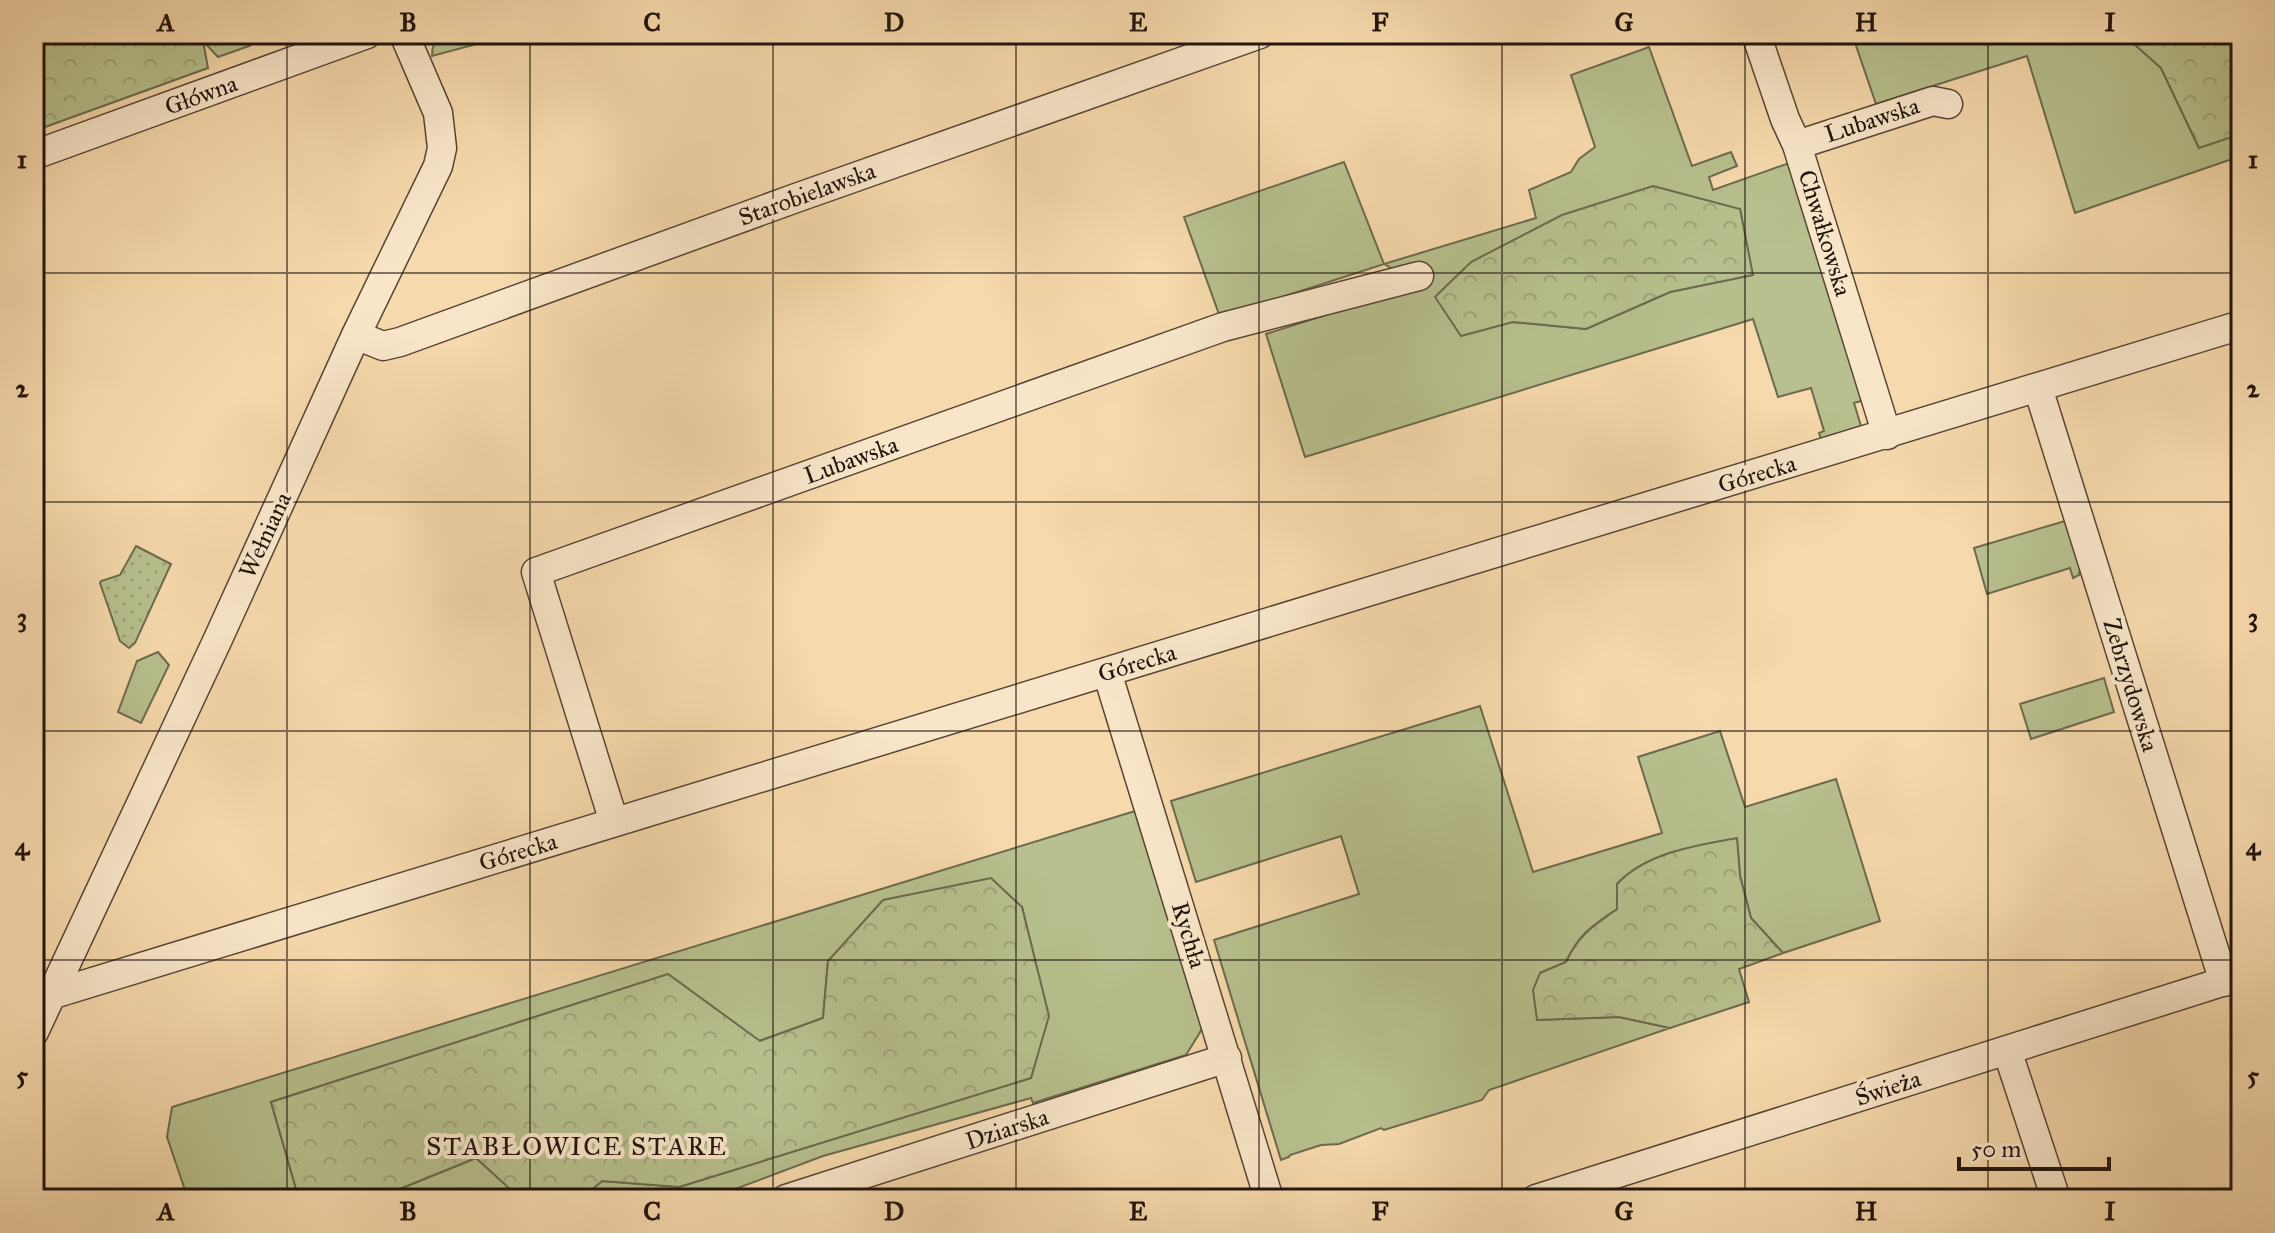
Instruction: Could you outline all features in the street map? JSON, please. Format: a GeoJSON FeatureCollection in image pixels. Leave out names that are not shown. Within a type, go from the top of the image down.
{"type":"FeatureCollection","features":[{"type":"Feature","properties":{"kind":"street","name":"Główna"},"geometry":{"type":"LineString","coordinates":[[34,155],[367,34]]}},
{"type":"Feature","properties":{"kind":"street","name":"Wełniana"},"geometry":{"type":"LineString","coordinates":[[34,1032],[42,998],[218,639],[356,335],[438,166],[442,148],[436,106],[404,34]]}},
{"type":"Feature","properties":{"kind":"street","name":"Starobielawska"},"geometry":{"type":"LineString","coordinates":[[356,335],[383,346],[400,342],[1260,34]]}},
{"type":"Feature","properties":{"kind":"street","name":"Chwałkowska"},"geometry":{"type":"LineString","coordinates":[[1756,34],[1797,145],[1887,435]]}},
{"type":"Feature","properties":{"kind":"street","name":"Lubawska"},"geometry":{"type":"LineString","coordinates":[[1797,145],[1933,101],[1948,104]]}},
{"type":"Feature","properties":{"kind":"street","name":"Lubawska"},"geometry":{"type":"LineString","coordinates":[[614,822],[536,572],[1223,327],[1419,276]]}},
{"type":"Feature","properties":{"kind":"street","name":"Górecka"},"geometry":{"type":"LineString","coordinates":[[42,998],[2038,388],[2239,335]]}},
{"type":"Feature","properties":{"kind":"street","name":"Zebrzydowska"},"geometry":{"type":"LineString","coordinates":[[2038,388],[2232,979]]}},
{"type":"Feature","properties":{"kind":"street","name":"Rychła"},"geometry":{"type":"LineString","coordinates":[[1107,672],[1269,1199]]}},
{"type":"Feature","properties":{"kind":"street","name":"Świeża"},"geometry":{"type":"LineString","coordinates":[[1536,1199],[2232,979]]}},
{"type":"Feature","properties":{"kind":"street"},"geometry":{"type":"LineString","coordinates":[[2007,1050],[2056,1199]]}},
{"type":"Feature","properties":{"kind":"street","name":"Dziarska"},"geometry":{"type":"LineString","coordinates":[[786,1199],[1227,1058]]}},
{"type":"Feature","properties":{"kind":"green space"},"geometry":{"type":"Polygon","coordinates":[[[59,34],[273,34],[218,57],[203,41],[208,68],[34,131],[34,46],[51,42],[59,34]]]}},
{"type":"Feature","properties":{"kind":"green space"},"geometry":{"type":"Polygon","coordinates":[[[442,34],[495,34],[492,40],[432,56],[434,44],[442,34]]]}},
{"type":"Feature","properties":{"kind":"green space"},"geometry":{"type":"Polygon","coordinates":[[[1852,34],[2036,34],[2039,41],[2078,34],[2123,34],[2161,68],[2199,148],[2241,99],[2241,156],[2075,213],[2027,56],[1876,104],[1852,34]]]}},
{"type":"Feature","properties":{"kind":"green space"},"geometry":{"type":"Polygon","coordinates":[[[2123,34],[2241,34],[2238,135],[2199,148],[2161,68],[2123,34]]]}},
{"type":"Feature","properties":{"kind":"green space"},"geometry":{"type":"Polygon","coordinates":[[[1649,47],[1692,166],[1731,152],[1737,166],[1709,177],[1713,190],[1795,161],[1868,399],[1854,403],[1861,426],[1821,439],[1819,433],[1824,431],[1811,388],[1778,397],[1753,319],[1305,457],[1266,334],[1421,285],[1384,264],[1536,218],[1529,190],[1571,172],[1579,159],[1595,147],[1571,75],[1649,47]],[[1740,209],[1513,322],[1586,329],[1670,292],[1752,275],[1740,209]]]}},
{"type":"Feature","properties":{"kind":"green space"},"geometry":{"type":"Polygon","coordinates":[[[1344,162],[1384,264],[1220,317],[1184,217],[1344,162]]]}},
{"type":"Feature","properties":{"kind":"green space"},"geometry":{"type":"Polygon","coordinates":[[[1653,186],[1740,209],[1753,275],[1670,292],[1586,329],[1513,322],[1461,336],[1435,297],[1471,262],[1562,215],[1653,186]]]}},
{"type":"Feature","properties":{"kind":"green space"},"geometry":{"type":"Polygon","coordinates":[[[2065,521],[2080,569],[2079,575],[2073,578],[2070,568],[1987,594],[1974,548],[2065,521]]]}},
{"type":"Feature","properties":{"kind":"green space"},"geometry":{"type":"Polygon","coordinates":[[[136,546],[171,564],[135,643],[129,648],[120,641],[100,583],[120,575],[136,546]]]}},
{"type":"Feature","properties":{"kind":"green space"},"geometry":{"type":"Polygon","coordinates":[[[158,652],[169,665],[141,723],[118,712],[137,661],[158,652]]]}},
{"type":"Feature","properties":{"kind":"green space"},"geometry":{"type":"Polygon","coordinates":[[[2104,678],[2114,712],[2031,739],[2020,704],[2104,678]]]}},
{"type":"Feature","properties":{"kind":"green space"},"geometry":{"type":"Polygon","coordinates":[[[1480,706],[1533,872],[1662,833],[1638,757],[1720,731],[1745,807],[1836,779],[1880,921],[1783,953],[1751,918],[1740,876],[1737,839],[1672,852],[1642,865],[1617,884],[1617,909],[1587,931],[1566,962],[1540,973],[1537,1020],[1619,1017],[1670,1028],[1489,1090],[1482,1100],[1384,1130],[1381,1128],[1339,1144],[1321,1145],[1281,1160],[1214,940],[1359,894],[1341,836],[1196,882],[1171,801],[1480,706]]]}},
{"type":"Feature","properties":{"kind":"green space"},"geometry":{"type":"Polygon","coordinates":[[[1135,811],[1202,1029],[1186,1055],[1033,1103],[1031,1098],[823,1156],[709,1199],[581,1199],[602,1181],[679,1187],[1031,1078],[1048,1015],[1022,907],[828,961],[823,1018],[759,1041],[668,974],[271,1102],[299,1199],[188,1199],[167,1137],[172,1107],[1135,811]]]}},
{"type":"Feature","properties":{"kind":"green space"},"geometry":{"type":"Polygon","coordinates":[[[1737,838],[1740,876],[1751,918],[1783,953],[1739,969],[1749,1002],[1670,1028],[1619,1017],[1537,1020],[1533,990],[1540,973],[1566,962],[1581,938],[1617,909],[1617,884],[1629,873],[1672,852],[1737,838]]]}},
{"type":"Feature","properties":{"kind":"green space"},"geometry":{"type":"Polygon","coordinates":[[[991,878],[1022,907],[1049,1016],[1031,1078],[679,1187],[602,1181],[581,1199],[521,1199],[476,1158],[375,1199],[299,1199],[271,1102],[668,974],[760,1041],[823,1018],[828,961],[883,900],[991,878]]]}},
{"type":"Feature","properties":{"kind":"green space"},"geometry":{"type":"Polygon","coordinates":[[[476,1158],[521,1199],[375,1199],[476,1158]]]}},
{"type":"Feature","properties":{"kind":"district","name":"STABŁOWICE STARE"},"geometry":{"type":"Point","coordinates":[577,1146]}}]}
